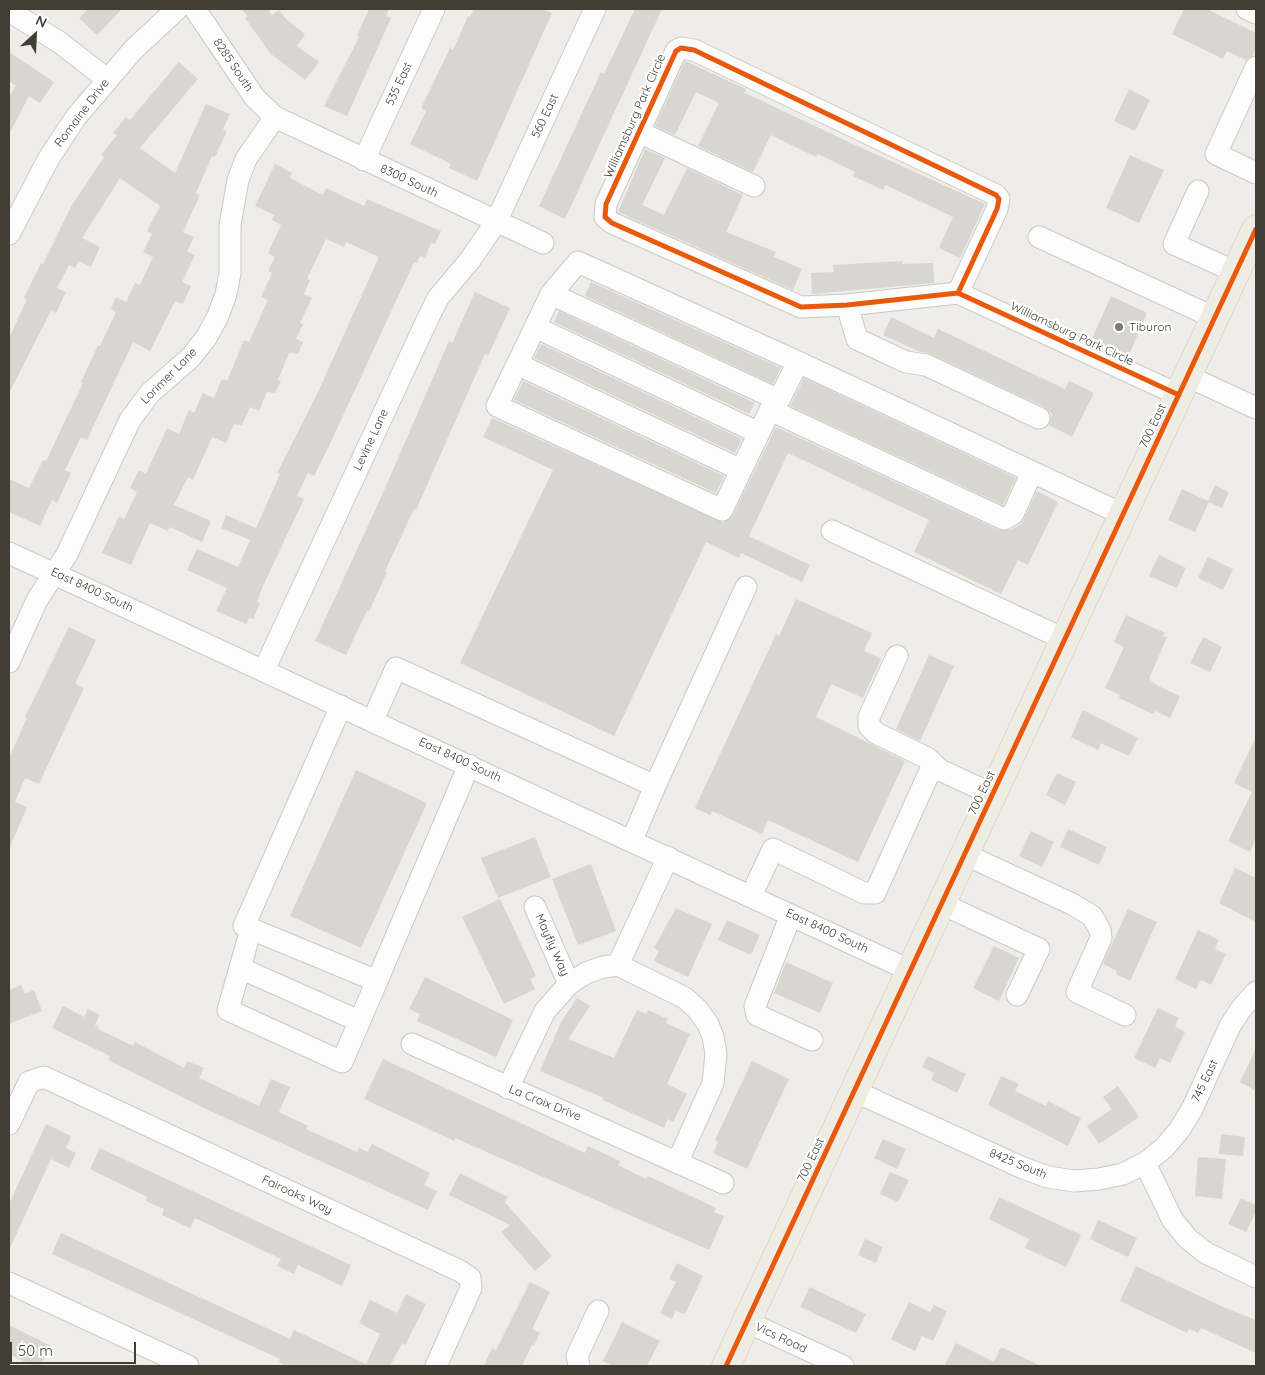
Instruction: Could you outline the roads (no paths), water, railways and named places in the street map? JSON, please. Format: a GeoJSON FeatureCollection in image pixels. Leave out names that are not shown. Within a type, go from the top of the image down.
{"type":"FeatureCollection","features":[{"type":"Feature","properties":{"kind":"main road","name":"700 East"},"geometry":{"type":"LineString","coordinates":[[726,1366],[1122,514],[1215,318],[1245,266],[1256,229]]}},
{"type":"Feature","properties":{"kind":"street","name":"Romaine Drive"},"geometry":{"type":"LineString","coordinates":[[9,234],[49,158],[76,117],[133,50],[177,9]]}},
{"type":"Feature","properties":{"kind":"street","name":"8285 South"},"geometry":{"type":"LineString","coordinates":[[195,9],[255,98],[275,118]]}},
{"type":"Feature","properties":{"kind":"street","name":"535 East"},"geometry":{"type":"LineString","coordinates":[[364,160],[434,9]]}},
{"type":"Feature","properties":{"kind":"street","name":"560 East"},"geometry":{"type":"LineString","coordinates":[[496,222],[595,9]]}},
{"type":"Feature","properties":{"kind":"street"},"geometry":{"type":"LineString","coordinates":[[1247,9],[1256,13]]}},
{"type":"Feature","properties":{"kind":"street"},"geometry":{"type":"LineString","coordinates":[[9,11],[59,42],[107,79]]}},
{"type":"Feature","properties":{"kind":"street","name":"Williamsburg Park Circle"},"geometry":{"type":"LineString","coordinates":[[958,293],[997,209],[999,199],[992,192],[688,48],[681,48],[672,56],[606,204],[605,217],[612,223],[801,306],[847,305],[958,293],[1183,385],[1256,408]]}},
{"type":"Feature","properties":{"kind":"street"},"geometry":{"type":"LineString","coordinates":[[1256,67],[1216,154],[1256,172]]}},
{"type":"Feature","properties":{"kind":"street","name":"8300 South"},"geometry":{"type":"LineString","coordinates":[[275,118],[543,243]]}},
{"type":"Feature","properties":{"kind":"street","name":"Lorimer Lane"},"geometry":{"type":"LineString","coordinates":[[9,662],[38,600],[67,554],[130,420],[150,393],[190,358],[206,338],[218,316],[226,294],[230,273],[230,225],[238,180],[246,158],[275,118]]}},
{"type":"Feature","properties":{"kind":"street","name":"Williamsburg Park Circle"},"geometry":{"type":"LineString","coordinates":[[639,132],[754,186]]}},
{"type":"Feature","properties":{"kind":"street"},"geometry":{"type":"LineString","coordinates":[[1198,191],[1174,244],[1245,266]]}},
{"type":"Feature","properties":{"kind":"street","name":"Levine Lane"},"geometry":{"type":"LineString","coordinates":[[264,670],[429,316],[443,291],[470,260],[496,222]]}},
{"type":"Feature","properties":{"kind":"street"},"geometry":{"type":"LineString","coordinates":[[1039,237],[1215,318]]}},
{"type":"Feature","properties":{"kind":"street"},"geometry":{"type":"LineString","coordinates":[[798,362],[759,433],[722,510],[497,406],[551,294],[578,262],[798,362],[1122,514]]}},
{"type":"Feature","properties":{"kind":"street"},"geometry":{"type":"LineString","coordinates":[[551,294],[1004,519],[1013,514],[1032,472]]}},
{"type":"Feature","properties":{"kind":"street"},"geometry":{"type":"LineString","coordinates":[[847,305],[857,339],[906,362],[926,366],[1039,418]]}},
{"type":"Feature","properties":{"kind":"street"},"geometry":{"type":"LineString","coordinates":[[534,328],[759,433]]}},
{"type":"Feature","properties":{"kind":"street"},"geometry":{"type":"LineString","coordinates":[[517,364],[741,470]]}},
{"type":"Feature","properties":{"kind":"street"},"geometry":{"type":"LineString","coordinates":[[832,531],[1064,639]]}},
{"type":"Feature","properties":{"kind":"street","name":"East 8400 South"},"geometry":{"type":"LineString","coordinates":[[9,552],[909,970]]}},
{"type":"Feature","properties":{"kind":"street"},"geometry":{"type":"LineString","coordinates":[[632,840],[746,587]]}},
{"type":"Feature","properties":{"kind":"street"},"geometry":{"type":"LineString","coordinates":[[897,656],[869,717],[869,726],[876,733],[927,758],[940,770],[992,794]]}},
{"type":"Feature","properties":{"kind":"street"},"geometry":{"type":"LineString","coordinates":[[373,720],[396,668],[655,786]]}},
{"type":"Feature","properties":{"kind":"street"},"geometry":{"type":"LineString","coordinates":[[341,706],[244,926],[377,981]]}},
{"type":"Feature","properties":{"kind":"street"},"geometry":{"type":"LineString","coordinates":[[251,930],[228,1010],[342,1062],[469,765]]}},
{"type":"Feature","properties":{"kind":"street"},"geometry":{"type":"LineString","coordinates":[[751,896],[773,849],[864,893],[875,893],[930,771],[940,770]]}},
{"type":"Feature","properties":{"kind":"street"},"geometry":{"type":"LineString","coordinates":[[964,854],[1079,907],[1092,916],[1100,930],[1101,938],[1077,992],[1125,1015]]}},
{"type":"Feature","properties":{"kind":"street"},"geometry":{"type":"LineString","coordinates":[[618,965],[668,857]]}},
{"type":"Feature","properties":{"kind":"street"},"geometry":{"type":"LineString","coordinates":[[942,904],[1039,949],[1017,995]]}},
{"type":"Feature","properties":{"kind":"street","name":"Mayfly Way"},"geometry":{"type":"LineString","coordinates":[[535,907],[569,984]]}},
{"type":"Feature","properties":{"kind":"street"},"geometry":{"type":"LineString","coordinates":[[791,915],[755,1006],[757,1016],[812,1040]]}},
{"type":"Feature","properties":{"kind":"street"},"geometry":{"type":"LineString","coordinates":[[508,1088],[545,1011],[569,984],[586,973],[603,967],[618,965],[686,998],[698,1009],[708,1024],[716,1053],[716,1069],[713,1083],[678,1161]]}},
{"type":"Feature","properties":{"kind":"street"},"geometry":{"type":"LineString","coordinates":[[240,968],[359,1021]]}},
{"type":"Feature","properties":{"kind":"street","name":"745 East"},"geometry":{"type":"LineString","coordinates":[[1145,1163],[1164,1148],[1180,1129],[1192,1109],[1230,1026],[1241,1009],[1256,992]]}},
{"type":"Feature","properties":{"kind":"street","name":"La Croix Drive"},"geometry":{"type":"LineString","coordinates":[[412,1044],[508,1088],[678,1161],[723,1183]]}},
{"type":"Feature","properties":{"kind":"street","name":"Fairoaks Way"},"geometry":{"type":"LineString","coordinates":[[9,1124],[29,1082],[36,1078],[44,1077],[460,1271],[470,1278],[471,1288],[436,1366]]}},
{"type":"Feature","properties":{"kind":"street","name":"8425 South"},"geometry":{"type":"LineString","coordinates":[[854,1091],[1023,1168],[1048,1177],[1074,1181],[1099,1179],[1123,1174],[1145,1163]]}},
{"type":"Feature","properties":{"kind":"street"},"geometry":{"type":"LineString","coordinates":[[1145,1163],[1172,1219],[1186,1238],[1206,1253],[1256,1277]]}},
{"type":"Feature","properties":{"kind":"street"},"geometry":{"type":"LineString","coordinates":[[9,1282],[188,1366]]}},
{"type":"Feature","properties":{"kind":"street"},"geometry":{"type":"LineString","coordinates":[[579,1366],[576,1356],[598,1311]]}},
{"type":"Feature","properties":{"kind":"street","name":"Vics Road"},"geometry":{"type":"LineString","coordinates":[[747,1322],[842,1366]]}},
{"type":"Feature","properties":{"kind":"place","name":"Tiburon"},"geometry":{"type":"Point","coordinates":[1119,327]}}]}
